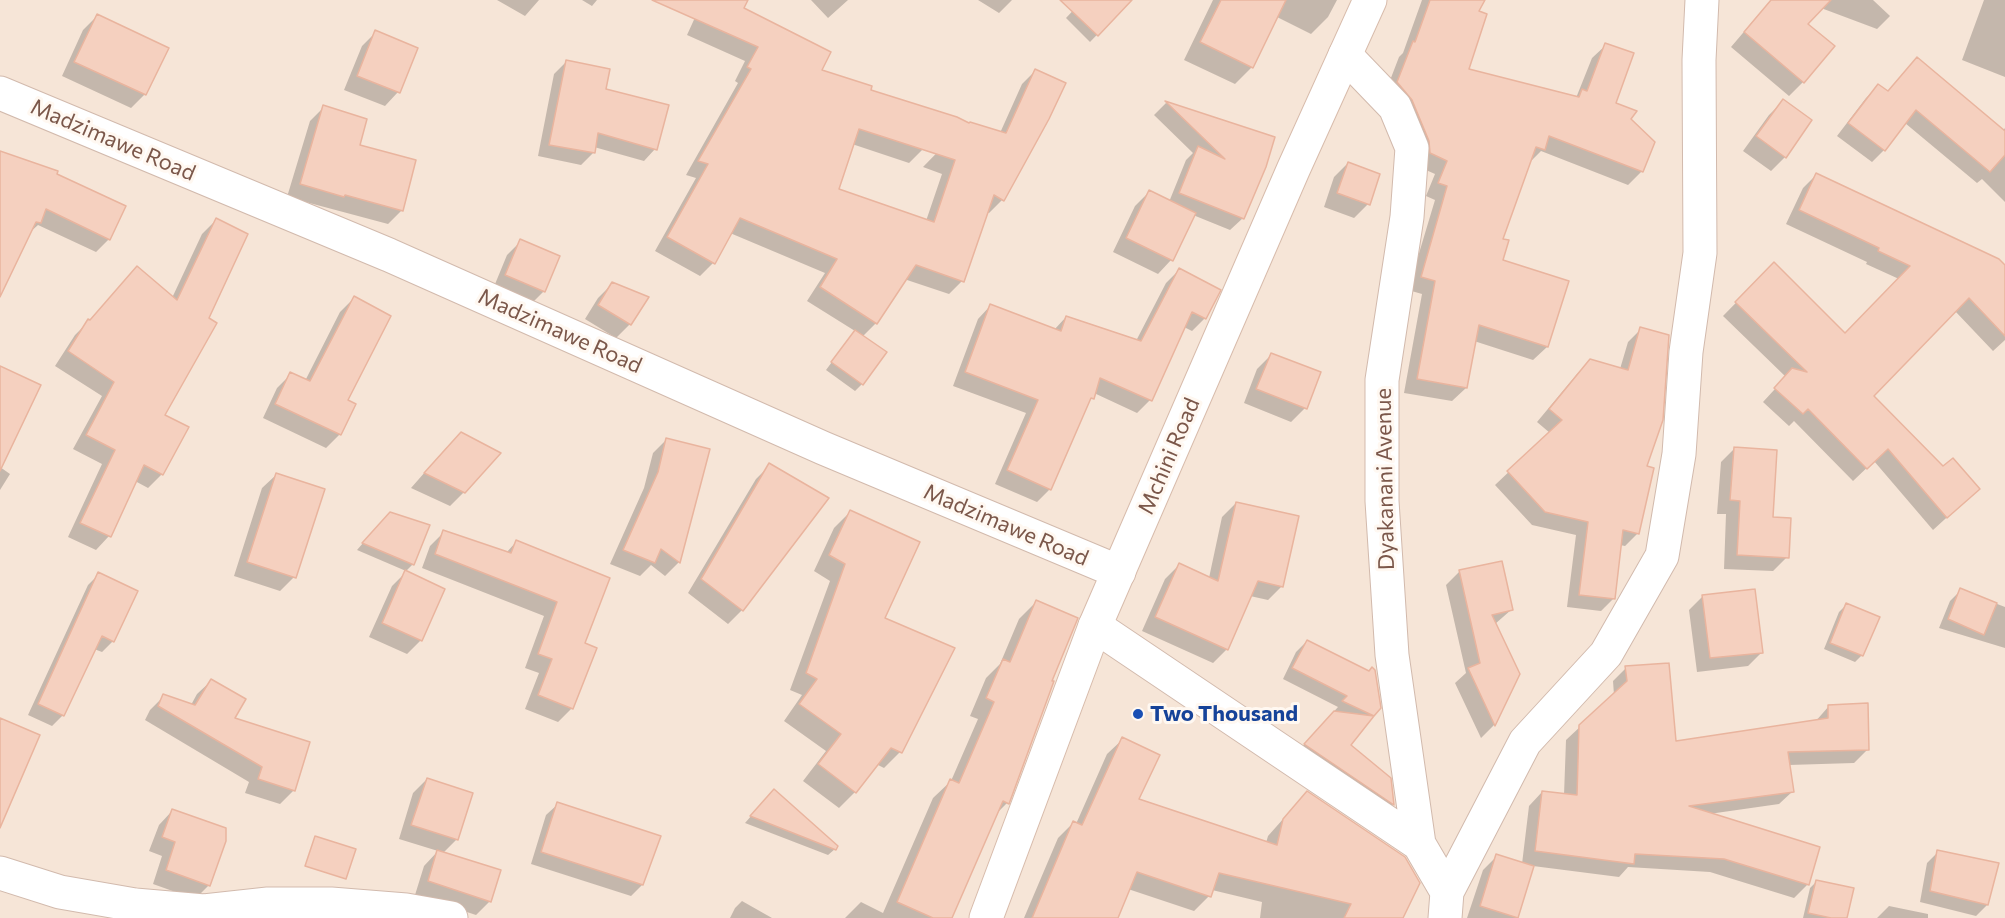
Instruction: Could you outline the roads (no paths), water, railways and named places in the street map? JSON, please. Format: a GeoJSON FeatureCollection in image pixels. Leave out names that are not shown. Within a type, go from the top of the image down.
{"type":"FeatureCollection","features":[{"type":"Feature","properties":{"kind":"street","name":"Mchini Road"},"geometry":{"type":"LineString","coordinates":[[986,918],[1095,626],[1293,170],[1370,0]]}},
{"type":"Feature","properties":{"kind":"street"},"geometry":{"type":"LineString","coordinates":[[1446,905],[1525,742],[1606,654],[1662,556],[1679,454],[1686,352],[1700,254],[1699,60],[1702,0]]}},
{"type":"Feature","properties":{"kind":"street","name":"Dyakanani Avenue"},"geometry":{"type":"LineString","coordinates":[[1345,55],[1395,107],[1412,148],[1407,218],[1382,380],[1382,501],[1392,655],[1419,844],[1446,905]]}},
{"type":"Feature","properties":{"kind":"street","name":"Madzimawe Road"},"geometry":{"type":"LineString","coordinates":[[0,93],[389,255],[823,448],[1119,572]]}},
{"type":"Feature","properties":{"kind":"street"},"geometry":{"type":"LineString","coordinates":[[1095,626],[1419,844]]}},
{"type":"Feature","properties":{"kind":"street"},"geometry":{"type":"LineString","coordinates":[[0,873],[60,892],[135,905],[204,911],[268,904],[331,904],[406,910],[450,918]]}},
{"type":"Feature","properties":{"kind":"place","name":"Two Thousand"},"geometry":{"type":"Point","coordinates":[1138,714]}}]}
